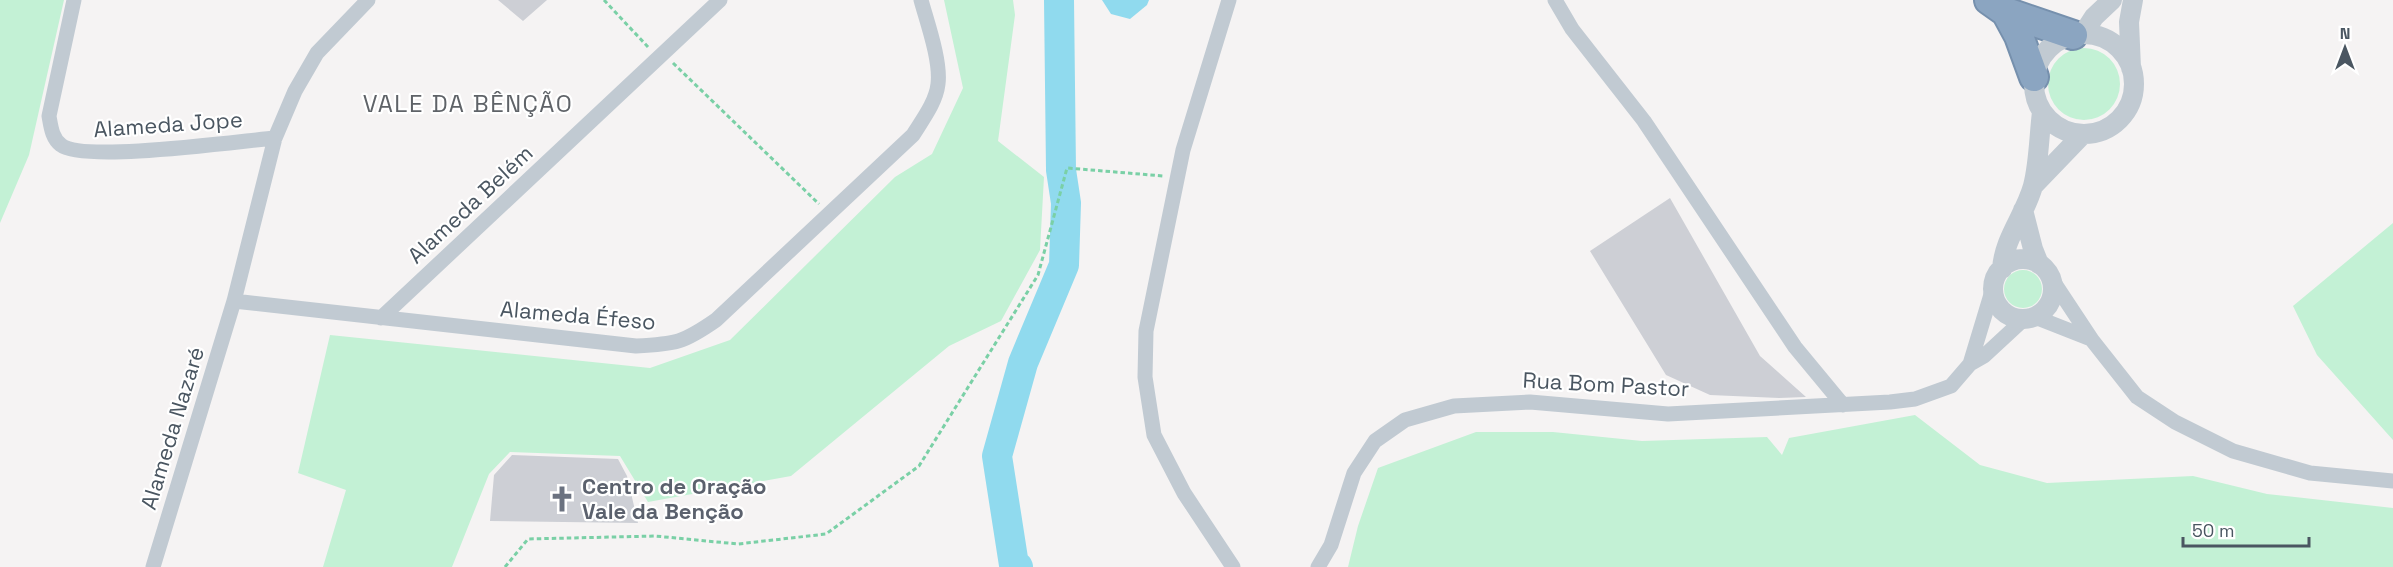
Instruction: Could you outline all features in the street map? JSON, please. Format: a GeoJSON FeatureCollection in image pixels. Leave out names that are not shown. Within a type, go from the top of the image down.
{"type":"FeatureCollection","features":[{"type":"Feature","properties":{"kind":"highway"},"geometry":{"type":"LineString","coordinates":[[1998,6],[2078,35]]}},
{"type":"Feature","properties":{"kind":"highway"},"geometry":{"type":"LineString","coordinates":[[1998,6],[2019,36],[2034,77]]}},
{"type":"Feature","properties":{"kind":"street","name":"Alameda Jope"},"geometry":{"type":"LineString","coordinates":[[75,0],[49,116],[52,133],[61,145],[75,152],[105,154],[275,138]]}},
{"type":"Feature","properties":{"kind":"street","name":"Alameda Nazaré"},"geometry":{"type":"LineString","coordinates":[[153,567],[234,301],[275,138],[295,92],[317,53],[368,0]]}},
{"type":"Feature","properties":{"kind":"street","name":"Alameda Belém"},"geometry":{"type":"LineString","coordinates":[[381,318],[720,0]]}},
{"type":"Feature","properties":{"kind":"street","name":"Alameda Éfeso"},"geometry":{"type":"LineString","coordinates":[[234,301],[636,346],[669,344],[690,338],[716,320],[913,135],[929,108],[938,83],[934,48],[921,0]]}},
{"type":"Feature","properties":{"kind":"street"},"geometry":{"type":"LineString","coordinates":[[1229,0],[1183,150],[1146,331],[1145,377],[1154,435],[1184,493],[1233,567]]}},
{"type":"Feature","properties":{"kind":"street"},"geometry":{"type":"LineString","coordinates":[[1555,0],[1572,29],[1644,121],[1795,347],[1843,405]]}},
{"type":"Feature","properties":{"kind":"street"},"geometry":{"type":"LineString","coordinates":[[2078,35],[2112,0]]}},
{"type":"Feature","properties":{"kind":"street"},"geometry":{"type":"LineString","coordinates":[[2131,68],[2118,48],[2108,40],[2097,36],[2078,35],[2061,39],[2043,55],[2034,77],[2036,101],[2042,112],[2059,128],[2083,134],[2106,129],[2124,114],[2134,92],[2129,22],[2133,0]]}},
{"type":"Feature","properties":{"kind":"street"},"geometry":{"type":"LineString","coordinates":[[2002,269],[2003,255],[2008,241],[2033,186],[2042,112]]}},
{"type":"Feature","properties":{"kind":"street"},"geometry":{"type":"LineString","coordinates":[[2033,186],[2083,134]]}},
{"type":"Feature","properties":{"kind":"street"},"geometry":{"type":"LineString","coordinates":[[2023,210],[2033,249],[2053,288],[2051,300],[2045,310],[2030,318]]}},
{"type":"Feature","properties":{"kind":"street"},"geometry":{"type":"LineString","coordinates":[[2092,340],[2030,318],[2012,317],[2002,310],[1995,300],[1993,288],[1996,277],[2002,269],[2020,260],[2030,260],[2045,271],[2092,340],[2137,397],[2175,422],[2233,451],[2310,473],[2393,481]]}},
{"type":"Feature","properties":{"kind":"street","name":"Rua Bom Pastor"},"geometry":{"type":"LineString","coordinates":[[1318,567],[1330,545],[1354,473],[1375,441],[1405,420],[1454,406],[1530,402],[1668,414],[1915,399],[1951,386],[1970,363],[1993,288]]}},
{"type":"Feature","properties":{"kind":"street","name":"Rua Bom Pastor"},"geometry":{"type":"LineString","coordinates":[[1970,363],[1984,356],[2030,318]]}},
{"type":"Feature","properties":{"kind":"path"},"geometry":{"type":"LineString","coordinates":[[604,0],[660,56],[829,213]]}},
{"type":"Feature","properties":{"kind":"path"},"geometry":{"type":"LineString","coordinates":[[505,567],[528,539],[655,536],[738,544],[826,534],[919,466],[1038,275],[1067,168],[1178,177]]}},
{"type":"Feature","properties":{"kind":"green space"},"geometry":{"type":"Polygon","coordinates":[[[0,0],[64,0],[29,155],[0,223],[0,0]]]}},
{"type":"Feature","properties":{"kind":"green space"},"geometry":{"type":"Polygon","coordinates":[[[944,0],[1013,0],[1015,15],[998,141],[1044,177],[1040,250],[1001,321],[949,346],[791,476],[648,502],[620,456],[510,452],[489,474],[452,567],[323,567],[346,490],[298,473],[330,335],[650,368],[730,340],[895,177],[932,154],[963,88],[944,0]]]}},
{"type":"Feature","properties":{"kind":"green space"},"geometry":{"type":"Polygon","coordinates":[[[2084,48],[2098,51],[2110,58],[2117,70],[2120,84],[2117,98],[2110,110],[2098,117],[2084,120],[2070,117],[2058,110],[2051,98],[2048,84],[2051,70],[2058,58],[2070,51],[2084,48]]]}},
{"type":"Feature","properties":{"kind":"green space"},"geometry":{"type":"Polygon","coordinates":[[[2393,223],[2393,440],[2317,355],[2293,306],[2393,223]]]}},
{"type":"Feature","properties":{"kind":"green space"},"geometry":{"type":"Polygon","coordinates":[[[2023,270],[2037,275],[2042,289],[2037,303],[2023,308],[2009,303],[2004,289],[2009,275],[2023,270]]]}},
{"type":"Feature","properties":{"kind":"green space"},"geometry":{"type":"Polygon","coordinates":[[[1915,415],[1980,465],[2047,483],[2193,476],[2267,494],[2393,508],[2393,567],[1348,567],[1358,526],[1378,468],[1476,432],[1553,432],[1642,441],[1767,437],[1782,455],[1789,438],[1915,415]]]}},
{"type":"Feature","properties":{"kind":"water"},"geometry":{"type":"Polygon","coordinates":[[[1102,0],[1149,0],[1147,5],[1130,19],[1111,14],[1102,0]]]}},
{"type":"Feature","properties":{"kind":"building"},"geometry":{"type":"Polygon","coordinates":[[[498,0],[547,0],[523,21],[498,0]]]}},
{"type":"Feature","properties":{"kind":"building"},"geometry":{"type":"Polygon","coordinates":[[[1670,198],[1760,356],[1806,397],[1710,395],[1666,375],[1590,251],[1670,198]]]}},
{"type":"Feature","properties":{"kind":"building","name":"Centro de Oração Vale da Benção"},"geometry":{"type":"Polygon","coordinates":[[[512,455],[618,459],[627,476],[638,523],[490,521],[494,475],[512,455]]]}},
{"type":"Feature","properties":{"kind":"waterway"},"geometry":{"type":"LineString","coordinates":[[1018,567],[1014,565],[997,456],[1023,363],[1064,265],[1066,203],[1061,170],[1059,0]]}},
{"type":"Feature","properties":{"kind":"place","name":"Centro de Oração Vale da Benção"},"geometry":{"type":"Point","coordinates":[562,499]}},
{"type":"Feature","properties":{"kind":"district","name":"VALE DA BÊNÇÃO"},"geometry":{"type":"Point","coordinates":[468,104]}}]}
